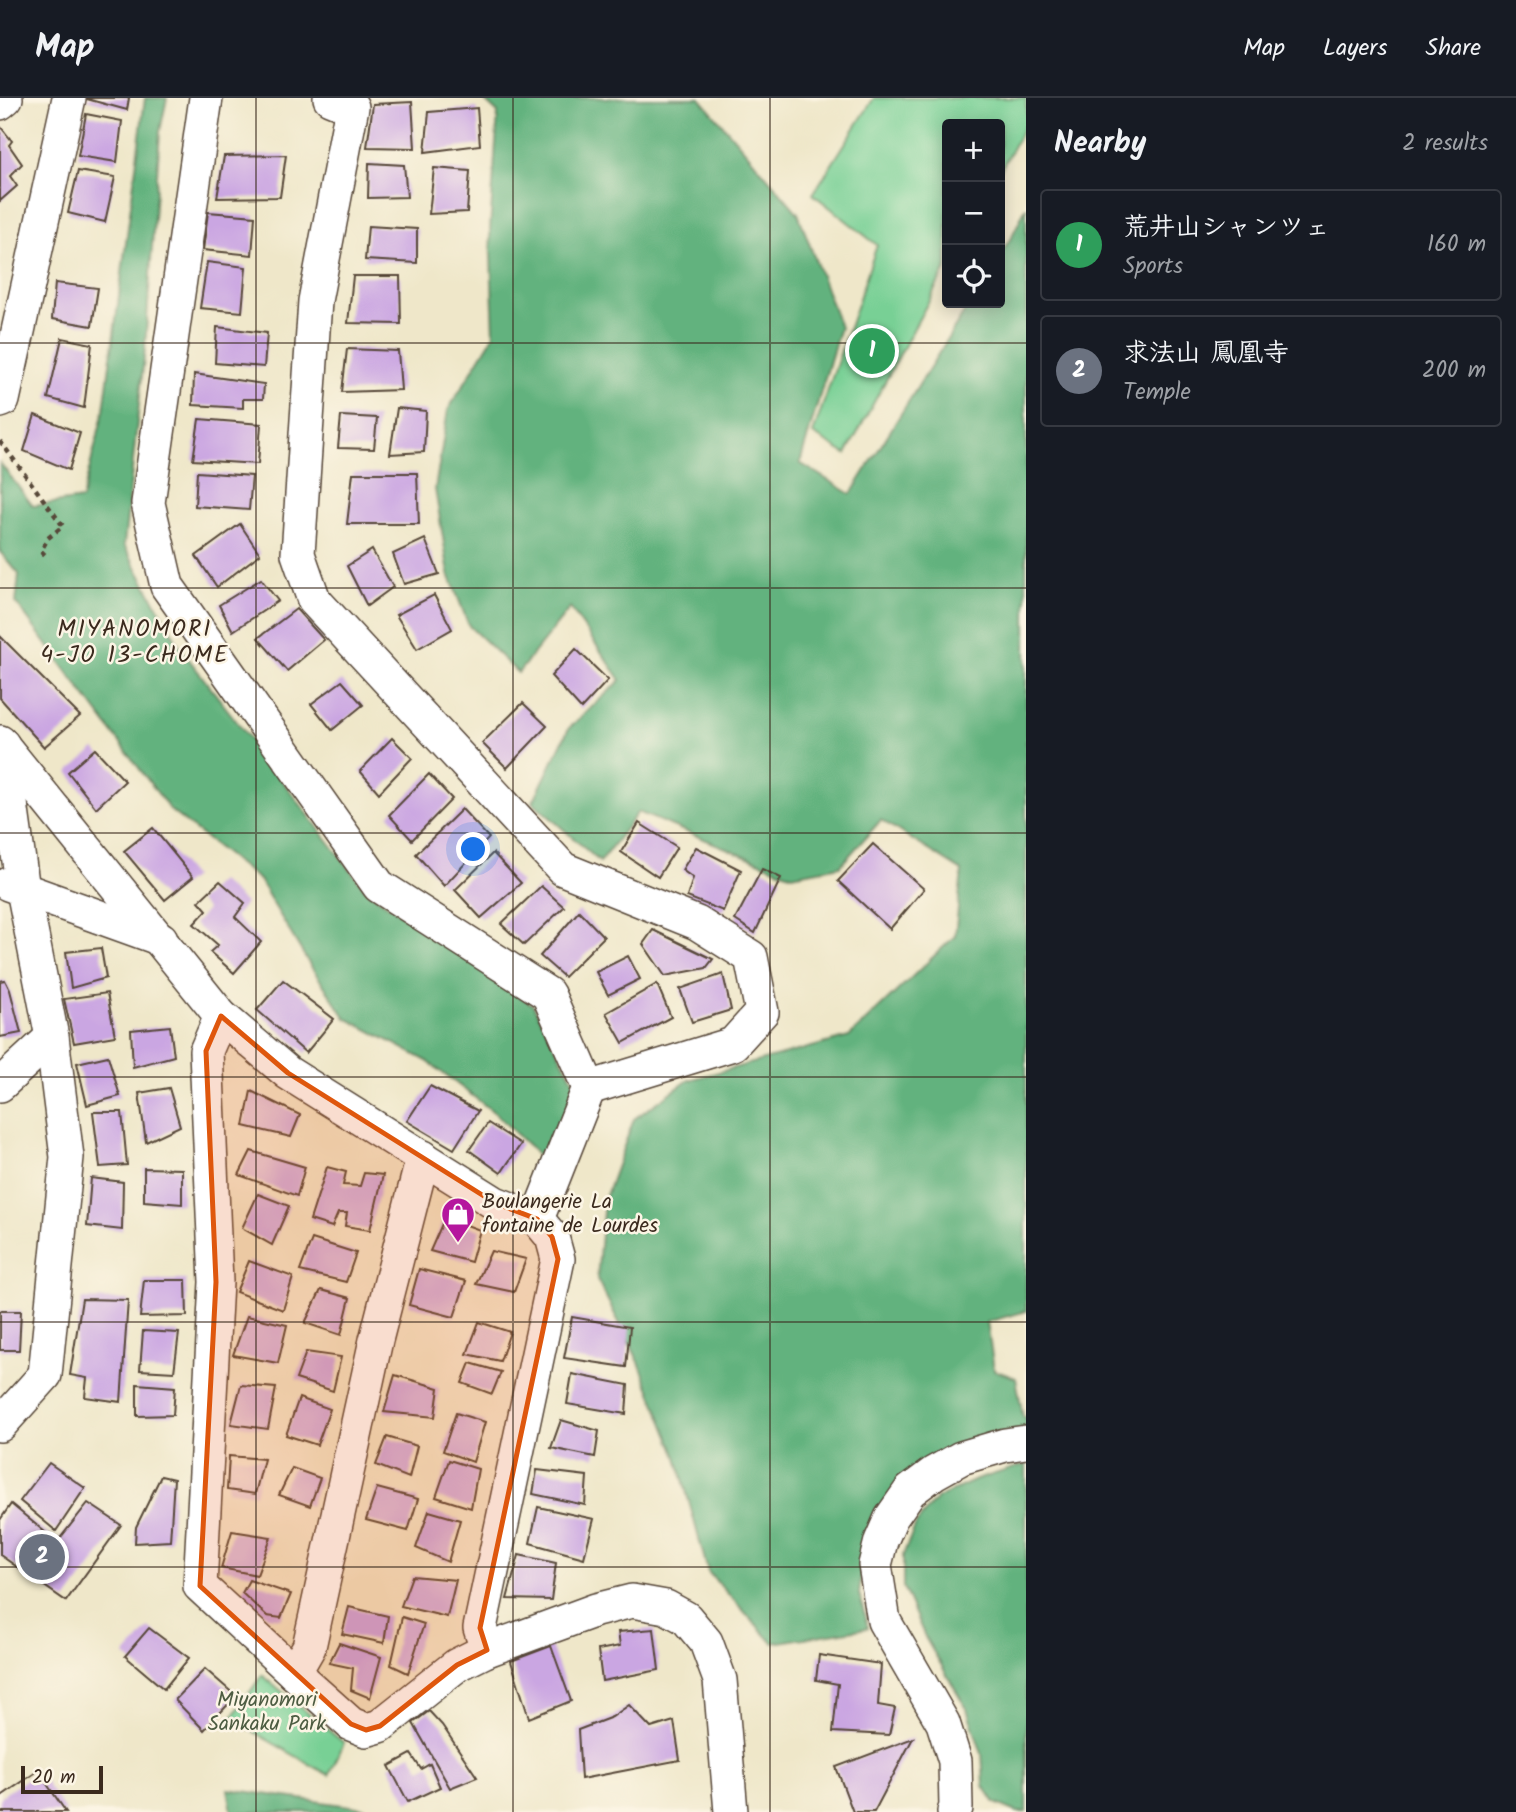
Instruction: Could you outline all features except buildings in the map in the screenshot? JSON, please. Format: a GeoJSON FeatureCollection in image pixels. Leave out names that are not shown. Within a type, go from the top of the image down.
{"type":"FeatureCollection","features":[{"type":"Feature","properties":{"kind":"street"},"geometry":{"type":"LineString","coordinates":[[0,103],[6,98]]}},
{"type":"Feature","properties":{"kind":"street"},"geometry":{"type":"LineString","coordinates":[[0,401],[3,400],[69,98]]}},
{"type":"Feature","properties":{"kind":"street"},"geometry":{"type":"LineString","coordinates":[[206,98],[148,503],[167,586],[380,886],[548,994],[589,1088],[537,1219]]}},
{"type":"Feature","properties":{"kind":"street"},"geometry":{"type":"LineString","coordinates":[[330,98],[352,107],[315,301],[298,554],[314,600],[563,869],[697,923],[751,957],[762,1012],[733,1044],[589,1088]]}},
{"type":"Feature","properties":{"kind":"street"},"geometry":{"type":"LineString","coordinates":[[0,1425],[45,1375],[66,1157],[52,1037],[12,886],[1,743]]}},
{"type":"Feature","properties":{"kind":"street"},"geometry":{"type":"LineString","coordinates":[[1,743],[221,1016],[288,1073],[495,1203],[537,1219],[552,1237],[558,1259],[480,1628],[487,1650]]}},
{"type":"Feature","properties":{"kind":"street"},"geometry":{"type":"LineString","coordinates":[[12,886],[161,939]]}},
{"type":"Feature","properties":{"kind":"street"},"geometry":{"type":"LineString","coordinates":[[221,1016],[206,1051],[216,1282],[200,1586],[351,1724],[366,1730],[380,1726],[457,1665],[487,1650],[596,1610],[632,1601],[666,1607],[686,1618],[706,1642],[720,1680],[731,1812]]}},
{"type":"Feature","properties":{"kind":"street"},"geometry":{"type":"LineString","coordinates":[[0,1085],[52,1037]]}},
{"type":"Feature","properties":{"kind":"street"},"geometry":{"type":"LineString","coordinates":[[294,1674],[309,1647],[376,1340],[423,1157]]}},
{"type":"Feature","properties":{"kind":"street"},"geometry":{"type":"LineString","coordinates":[[959,1810],[956,1761],[943,1723],[884,1621],[875,1565],[891,1518],[910,1491],[961,1458],[1005,1445],[1026,1442]]}},
{"type":"Feature","properties":{"kind":"path"},"geometry":{"type":"LineString","coordinates":[[0,441],[62,526],[48,538],[41,551],[46,556]]}},
{"type":"Feature","properties":{"kind":"highlighted area"},"geometry":{"type":"Polygon","coordinates":[[[221,1016],[288,1073],[495,1203],[537,1219],[552,1237],[558,1259],[480,1628],[487,1650],[457,1665],[380,1726],[366,1730],[351,1724],[200,1586],[216,1282],[206,1051],[221,1016]]]}},
{"type":"Feature","properties":{"kind":"green space"},"geometry":{"type":"Polygon","coordinates":[[[145,98],[167,98],[160,131],[145,348],[124,545],[181,649],[366,890],[533,1005],[578,1089],[543,1160],[495,1113],[427,1061],[346,1018],[308,962],[259,880],[171,811],[16,603],[19,574],[0,552],[0,463],[33,506],[82,499],[104,410],[145,98]]]}},
{"type":"Feature","properties":{"kind":"green space"},"geometry":{"type":"Polygon","coordinates":[[[472,98],[700,98],[798,213],[840,327],[800,463],[851,494],[967,308],[1005,308],[1005,247],[1026,207],[1026,1311],[987,1322],[994,1370],[1016,1378],[1023,1417],[1026,1417],[1026,1430],[992,1435],[864,1552],[859,1594],[868,1628],[773,1643],[708,1572],[677,1457],[638,1360],[597,1279],[604,1201],[634,1119],[689,1080],[849,1037],[955,936],[962,871],[881,820],[840,866],[792,875],[638,812],[600,862],[533,802],[569,728],[621,680],[570,608],[518,673],[469,626],[449,574],[435,489],[448,410],[494,335],[490,229],[498,113],[483,99],[472,98]]]}},
{"type":"Feature","properties":{"kind":"green space"},"geometry":{"type":"Polygon","coordinates":[[[874,98],[1026,98],[1026,123],[1005,162],[1005,119],[942,119],[942,276],[846,454],[813,434],[877,245],[813,194],[874,98]]]}},
{"type":"Feature","properties":{"kind":"green space"},"geometry":{"type":"Polygon","coordinates":[[[1026,1464],[1026,1812],[1017,1812],[995,1803],[984,1786],[982,1754],[967,1709],[926,1639],[903,1587],[903,1555],[916,1524],[937,1498],[976,1480],[1026,1464]]]}},
{"type":"Feature","properties":{"kind":"green space","name":"Miyanomori Sankaku Park"},"geometry":{"type":"Polygon","coordinates":[[[262,1675],[344,1743],[329,1775],[231,1719],[262,1675]]]}},
{"type":"Feature","properties":{"kind":"green space"},"geometry":{"type":"Polygon","coordinates":[[[228,1789],[365,1808],[372,1812],[232,1812],[228,1789]]]}},
{"type":"Feature","properties":{"kind":"place","name":"荒井山シャンツェ"},"geometry":{"type":"Point","coordinates":[872,351]}},
{"type":"Feature","properties":{"kind":"place","name":"Boulangerie La fontaine de Lourdes"},"geometry":{"type":"Point","coordinates":[458,1244]}},
{"type":"Feature","properties":{"kind":"place","name":"求法山 鳳凰寺"},"geometry":{"type":"Point","coordinates":[42,1557]}},
{"type":"Feature","properties":{"kind":"district","name":"MIYANOMORI 4-JO 13-CHOME"},"geometry":{"type":"Point","coordinates":[135,643]}}]}
